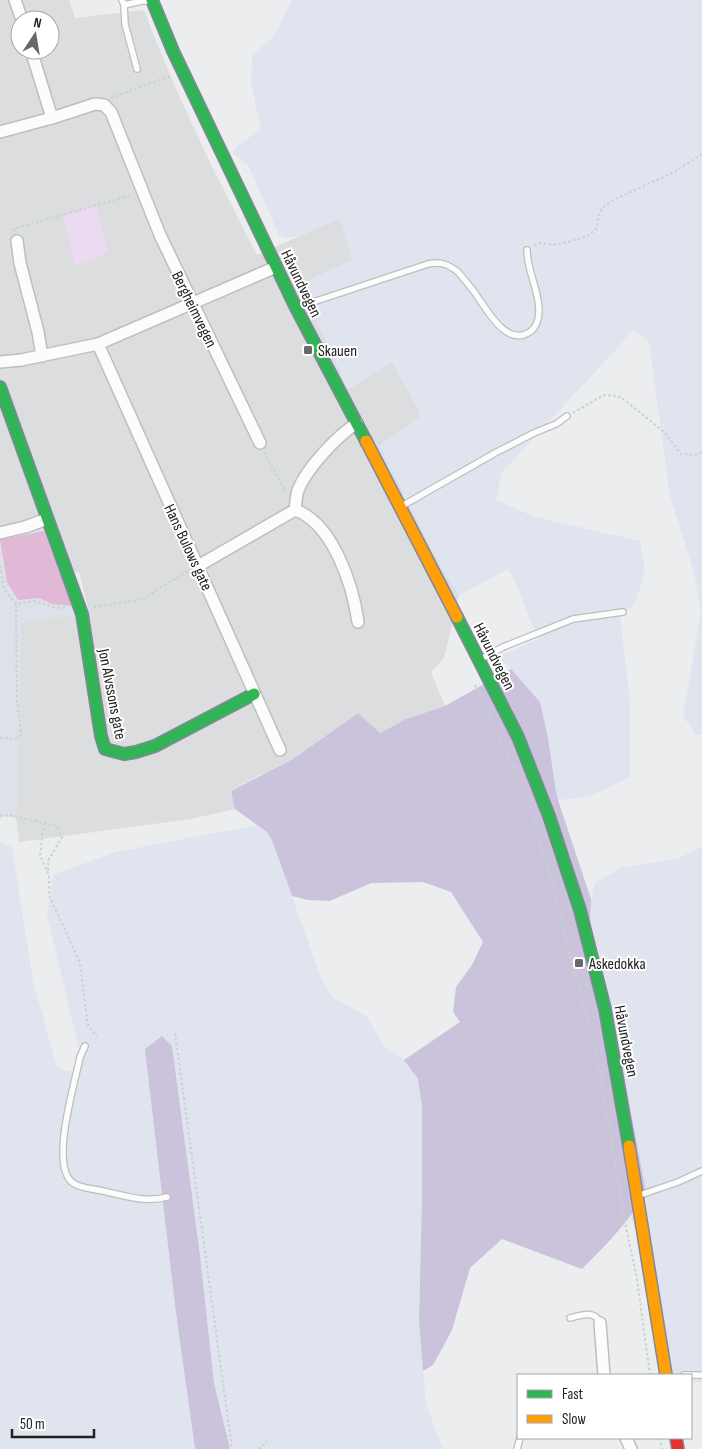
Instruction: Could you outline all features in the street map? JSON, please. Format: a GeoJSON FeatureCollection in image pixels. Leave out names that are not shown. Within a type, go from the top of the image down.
{"type":"FeatureCollection","features":[{"type":"Feature","properties":{"kind":"main road","name":"Håvundvegen"},"geometry":{"type":"LineString","coordinates":[[152,1],[173,51],[296,308],[479,660],[518,737],[534,774],[580,910],[605,1009],[638,1196],[666,1374]]}},
{"type":"Feature","properties":{"kind":"main road","name":"Jon Alvssons gate"},"geometry":{"type":"LineString","coordinates":[[0,387],[82,614],[101,736],[106,749],[113,753],[140,752],[254,694]]}},
{"type":"Feature","properties":{"kind":"street"},"geometry":{"type":"LineString","coordinates":[[34,60],[52,118]]}},
{"type":"Feature","properties":{"kind":"street"},"geometry":{"type":"LineString","coordinates":[[0,132],[95,104],[104,105]]}},
{"type":"Feature","properties":{"kind":"street","name":"Bergheimvegen"},"geometry":{"type":"LineString","coordinates":[[104,105],[111,112],[160,235],[260,443]]}},
{"type":"Feature","properties":{"kind":"street"},"geometry":{"type":"LineString","coordinates":[[17,241],[20,263],[38,332],[42,356]]}},
{"type":"Feature","properties":{"kind":"street"},"geometry":{"type":"LineString","coordinates":[[0,362],[42,356],[98,344],[276,267]]}},
{"type":"Feature","properties":{"kind":"street","name":"Hans Bulows gate"},"geometry":{"type":"LineString","coordinates":[[98,344],[280,750]]}},
{"type":"Feature","properties":{"kind":"street"},"geometry":{"type":"LineString","coordinates":[[295,510],[298,490],[304,480],[337,438],[357,423]]}},
{"type":"Feature","properties":{"kind":"street"},"geometry":{"type":"LineString","coordinates":[[198,566],[295,510],[303,512],[317,524],[338,556],[351,587],[358,622]]}},
{"type":"Feature","properties":{"kind":"street"},"geometry":{"type":"LineString","coordinates":[[0,533],[47,519]]}},
{"type":"Feature","properties":{"kind":"street"},"geometry":{"type":"LineString","coordinates":[[600,1323],[604,1374]]}},
{"type":"Feature","properties":{"kind":"lane"},"geometry":{"type":"LineString","coordinates":[[137,69],[125,24],[123,3],[152,1]]}},
{"type":"Feature","properties":{"kind":"lane"},"geometry":{"type":"LineString","coordinates":[[296,308],[428,264],[441,263],[452,267],[462,276],[498,325],[511,334],[522,336],[532,330],[539,315],[538,300],[527,250]]}},
{"type":"Feature","properties":{"kind":"lane"},"geometry":{"type":"LineString","coordinates":[[400,507],[495,452],[556,424],[567,416]]}},
{"type":"Feature","properties":{"kind":"lane"},"geometry":{"type":"LineString","coordinates":[[479,660],[503,647],[573,619],[623,612]]}},
{"type":"Feature","properties":{"kind":"lane"},"geometry":{"type":"LineString","coordinates":[[85,1046],[80,1057],[64,1133],[62,1160],[68,1178],[77,1185],[123,1196],[149,1200],[167,1197]]}},
{"type":"Feature","properties":{"kind":"lane"},"geometry":{"type":"LineString","coordinates":[[638,1196],[678,1182],[702,1171]]}},
{"type":"Feature","properties":{"kind":"lane"},"geometry":{"type":"LineString","coordinates":[[570,1318],[585,1314],[593,1315],[600,1323]]}},
{"type":"Feature","properties":{"kind":"path"},"geometry":{"type":"LineString","coordinates":[[104,105],[113,97],[172,75]]}},
{"type":"Feature","properties":{"kind":"path"},"geometry":{"type":"LineString","coordinates":[[527,250],[540,243],[553,245],[588,236],[597,228],[598,217],[602,208],[615,199],[674,172],[702,154]]}},
{"type":"Feature","properties":{"kind":"path"},"geometry":{"type":"LineString","coordinates":[[17,241],[14,229],[142,192]]}},
{"type":"Feature","properties":{"kind":"path"},"geometry":{"type":"LineString","coordinates":[[567,416],[604,395],[618,396],[665,433],[681,454],[695,455],[702,452]]}},
{"type":"Feature","properties":{"kind":"path"},"geometry":{"type":"LineString","coordinates":[[260,443],[286,493]]}},
{"type":"Feature","properties":{"kind":"path"},"geometry":{"type":"LineString","coordinates":[[0,589],[4,588]]}},
{"type":"Feature","properties":{"kind":"path"},"geometry":{"type":"LineString","coordinates":[[0,738],[14,739],[21,734],[17,701],[16,604]]}},
{"type":"Feature","properties":{"kind":"path","name":"Håvundvegen"},"geometry":{"type":"LineString","coordinates":[[530,808],[553,884],[604,1091],[623,1213],[637,1279],[650,1374]]}},
{"type":"Feature","properties":{"kind":"path"},"geometry":{"type":"LineString","coordinates":[[0,816],[57,826],[62,837],[48,861],[49,895],[80,963],[88,1025],[97,1037]]}},
{"type":"Feature","properties":{"kind":"path"},"geometry":{"type":"LineString","coordinates":[[44,823],[40,855],[48,876]]}},
{"type":"Feature","properties":{"kind":"path"},"geometry":{"type":"LineString","coordinates":[[570,957],[576,956]]}},
{"type":"Feature","properties":{"kind":"path"},"geometry":{"type":"LineString","coordinates":[[175,1033],[232,1449]]}},
{"type":"Feature","properties":{"kind":"path"},"geometry":{"type":"LineString","coordinates":[[259,1449],[267,1440]]}},
{"type":"Feature","properties":{"kind":"shaded area"},"geometry":{"type":"Polygon","coordinates":[[[0,0],[69,0],[75,18],[144,10],[180,98],[213,169],[257,255],[340,218],[353,260],[301,284],[348,389],[392,362],[420,412],[404,495],[447,577],[459,595],[444,658],[431,672],[445,706],[406,719],[380,733],[358,713],[293,759],[231,790],[235,809],[191,819],[19,842],[16,817],[21,622],[82,614],[89,611],[79,572],[71,573],[0,528],[0,0]]]}},
{"type":"Feature","properties":{"kind":"shaded area"},"geometry":{"type":"Polygon","coordinates":[[[292,0],[702,0],[702,735],[696,735],[683,716],[701,612],[693,569],[670,496],[649,341],[634,330],[502,472],[496,500],[535,517],[640,541],[645,571],[635,603],[620,616],[630,700],[630,777],[588,797],[558,800],[540,702],[511,669],[497,657],[538,639],[515,581],[508,569],[459,595],[447,577],[379,446],[419,417],[420,412],[392,362],[348,389],[301,283],[353,260],[340,219],[295,237],[286,238],[279,235],[249,167],[233,153],[235,148],[261,129],[251,84],[252,56],[275,35],[292,0]]]}},
{"type":"Feature","properties":{"kind":"shaded area"},"geometry":{"type":"Polygon","coordinates":[[[96,205],[108,252],[75,266],[63,216],[96,205]]]}},
{"type":"Feature","properties":{"kind":"shaded area"},"geometry":{"type":"Polygon","coordinates":[[[44,526],[82,614],[21,622],[16,817],[0,816],[0,537],[44,526]]]}},
{"type":"Feature","properties":{"kind":"shaded area"},"geometry":{"type":"Polygon","coordinates":[[[44,531],[72,606],[52,604],[39,598],[18,600],[7,582],[0,540],[44,531]]]}},
{"type":"Feature","properties":{"kind":"shaded area"},"geometry":{"type":"Polygon","coordinates":[[[511,669],[540,702],[558,800],[591,899],[590,925],[615,1027],[646,1192],[625,1223],[582,1269],[502,1239],[470,1268],[452,1330],[433,1365],[423,1371],[419,1321],[422,1106],[418,1079],[404,1060],[460,1022],[453,1012],[456,987],[472,965],[483,942],[451,892],[423,882],[371,883],[330,901],[308,900],[292,896],[272,840],[267,832],[235,809],[231,791],[293,759],[358,713],[380,733],[406,719],[445,706],[511,669]]]}},
{"type":"Feature","properties":{"kind":"shaded area"},"geometry":{"type":"Polygon","coordinates":[[[257,825],[267,832],[272,840],[322,981],[332,997],[366,1016],[384,1046],[404,1060],[418,1079],[422,1106],[419,1321],[426,1404],[443,1449],[230,1449],[214,1383],[200,1255],[172,1046],[158,1154],[176,1313],[195,1449],[0,1449],[0,842],[12,846],[33,981],[57,1068],[73,1072],[79,1048],[47,916],[53,875],[116,852],[257,825]]]}},
{"type":"Feature","properties":{"kind":"shaded area"},"geometry":{"type":"Polygon","coordinates":[[[702,847],[702,1383],[692,1381],[692,1374],[665,1374],[643,1247],[630,1217],[646,1192],[615,1027],[590,925],[591,899],[595,883],[620,868],[677,859],[702,847]]]}},
{"type":"Feature","properties":{"kind":"shaded area"},"geometry":{"type":"Polygon","coordinates":[[[162,1036],[172,1046],[200,1255],[214,1383],[230,1449],[195,1449],[176,1313],[145,1049],[162,1036]]]}},
{"type":"Feature","properties":{"kind":"traffic: fast"},"geometry":{"type":"LineString","coordinates":[[152,0],[173,51],[296,308],[366,441]]}},
{"type":"Feature","properties":{"kind":"traffic: fast"},"geometry":{"type":"LineString","coordinates":[[0,387],[82,614],[101,736],[105,749],[124,754],[155,746],[254,694]]}},
{"type":"Feature","properties":{"kind":"traffic: fast"},"geometry":{"type":"LineString","coordinates":[[457,617],[518,737],[549,816],[580,910],[605,1009],[629,1146]]}},
{"type":"Feature","properties":{"kind":"traffic: slow"},"geometry":{"type":"LineString","coordinates":[[366,441],[457,617]]}},
{"type":"Feature","properties":{"kind":"traffic: slow"},"geometry":{"type":"LineString","coordinates":[[629,1146],[666,1374]]}},
{"type":"Feature","properties":{"kind":"traffic: jam"},"geometry":{"type":"LineString","coordinates":[[676,1439],[678,1449]]}},
{"type":"Feature","properties":{"kind":"place","name":"Skauen"},"geometry":{"type":"Point","coordinates":[308,350]}},
{"type":"Feature","properties":{"kind":"place","name":"Askedokka"},"geometry":{"type":"Point","coordinates":[579,963]}}]}
